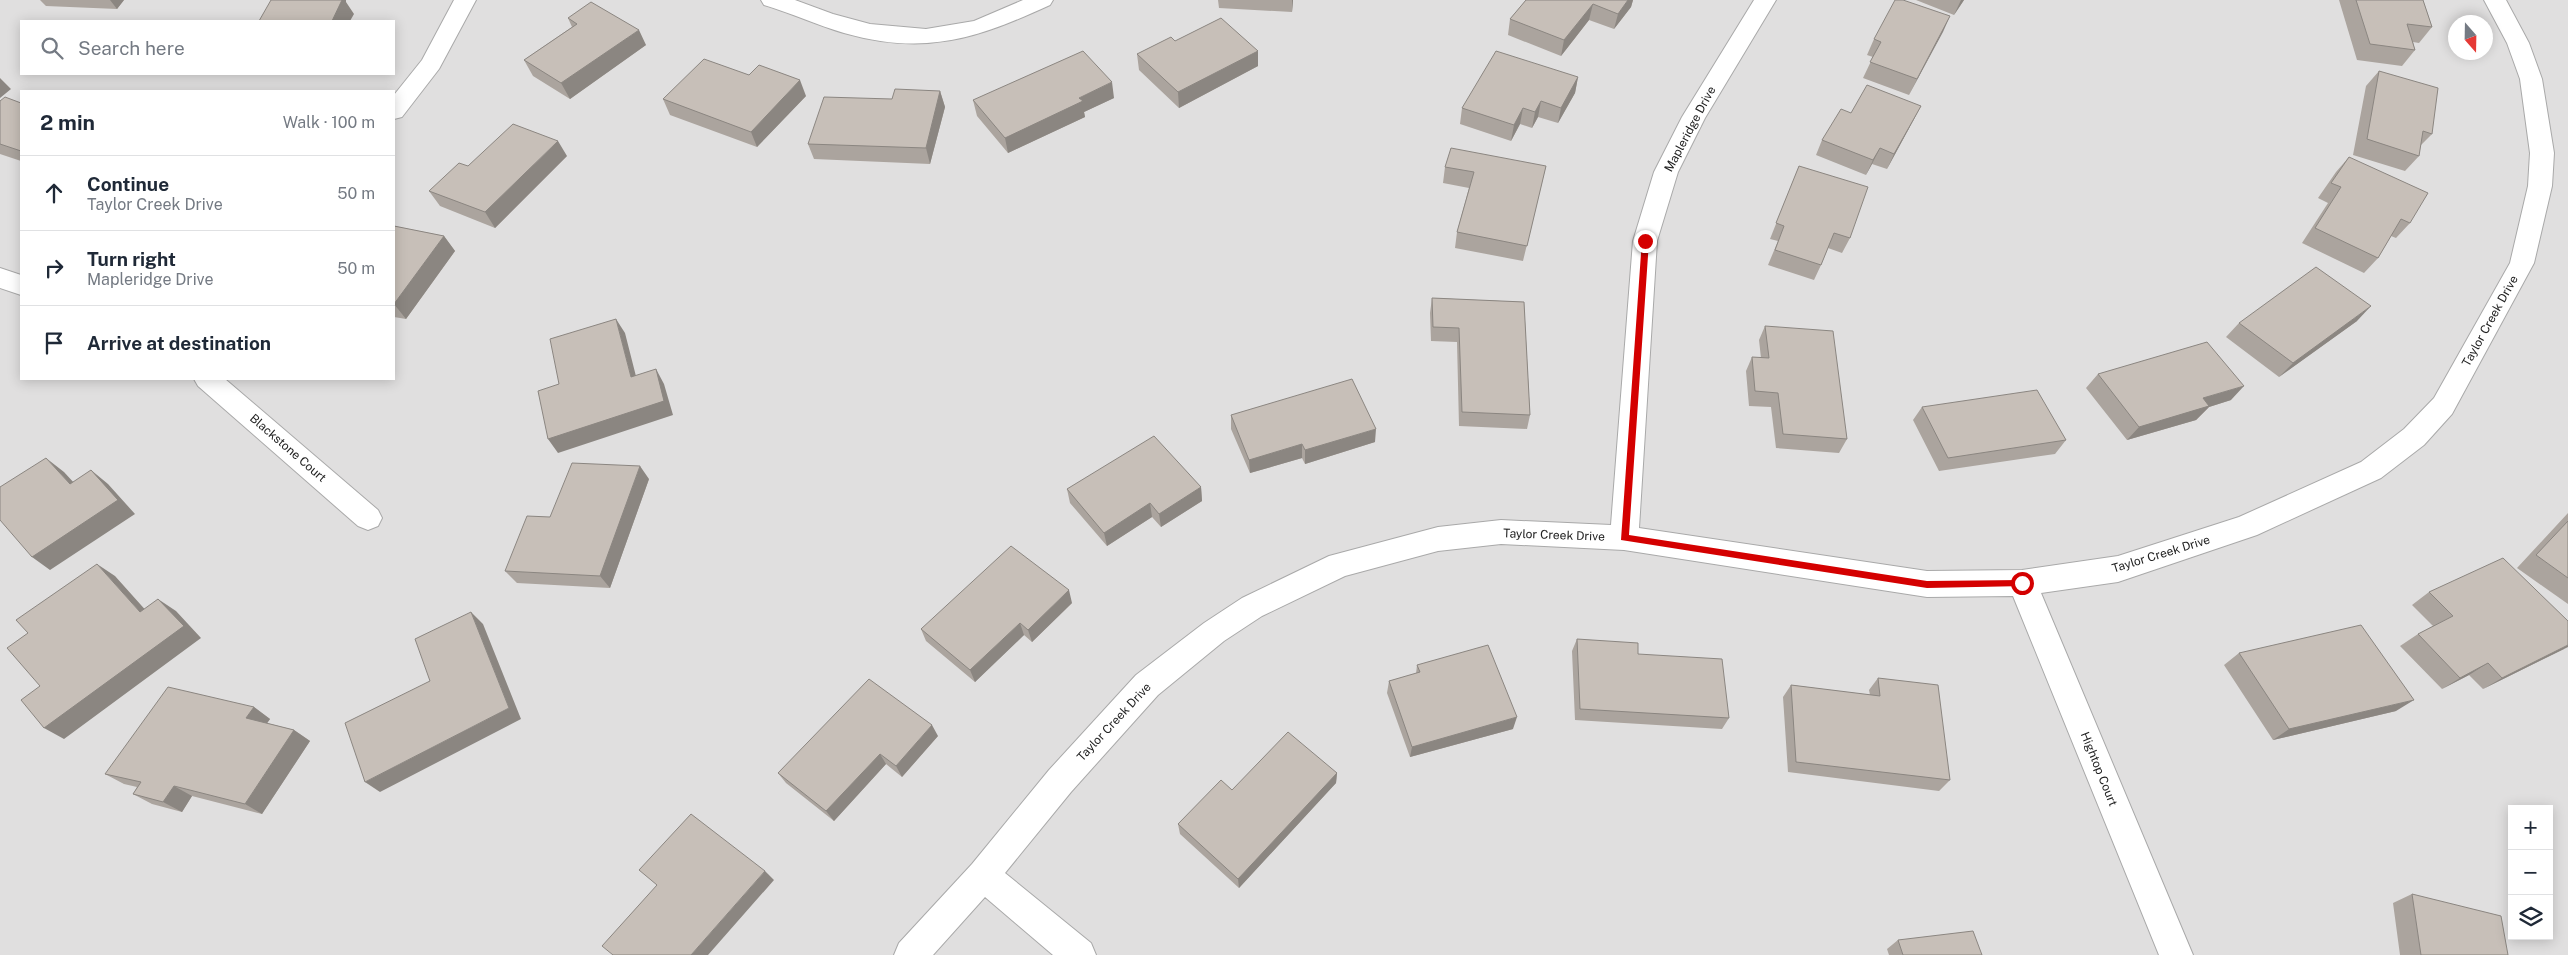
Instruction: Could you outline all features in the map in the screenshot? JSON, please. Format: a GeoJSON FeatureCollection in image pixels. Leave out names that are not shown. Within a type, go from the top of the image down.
{"type":"FeatureCollection","features":[{"type":"Feature","properties":{"kind":"street"},"geometry":{"type":"LineString","coordinates":[[395,109],[431,64],[465,0]]}},
{"type":"Feature","properties":{"kind":"street"},"geometry":{"type":"LineString","coordinates":[[772,0],[833,22],[887,36],[928,37],[953,34],[983,26],[1042,0]]}},
{"type":"Feature","properties":{"kind":"street","name":"Mapleridge Drive"},"geometry":{"type":"LineString","coordinates":[[1624,538],[1645,241],[1666,172],[1694,117],[1765,0]]}},
{"type":"Feature","properties":{"kind":"street","name":"Taylor Creek Drive"},"geometry":{"type":"LineString","coordinates":[[910,955],[983,875],[1060,781],[1147,685],[1214,632],[1252,607],[1339,565],[1438,539],[1501,532],[1624,538],[1927,584],[2022,583],[2118,569],[2247,526],[2370,470],[2414,437],[2443,406],[2522,263],[2540,186],[2542,153],[2531,78],[2518,43],[2496,0]]}},
{"type":"Feature","properties":{"kind":"street"},"geometry":{"type":"LineString","coordinates":[[0,278],[20,286]]}},
{"type":"Feature","properties":{"kind":"street","name":"Blackstone Court"},"geometry":{"type":"LineString","coordinates":[[208,380],[368,518]]}},
{"type":"Feature","properties":{"kind":"street","name":"Hightop Court"},"geometry":{"type":"LineString","coordinates":[[2022,583],[2176,955]]}},
{"type":"Feature","properties":{"kind":"street"},"geometry":{"type":"LineString","coordinates":[[983,875],[1079,955]]}},
{"type":"Feature","properties":{"kind":"shaded area"},"geometry":{"type":"Polygon","coordinates":[[[0,0],[2568,0],[2568,955],[0,955],[0,0]]]}},
{"type":"Feature","properties":{"kind":"building"},"geometry":{"type":"Polygon","coordinates":[[[271,0],[342,0],[332,20],[260,20],[271,0]]]}},
{"type":"Feature","properties":{"kind":"building"},"geometry":{"type":"Polygon","coordinates":[[[1526,0],[1628,0],[1618,14],[1593,4],[1564,40],[1510,19],[1526,0]]]}},
{"type":"Feature","properties":{"kind":"building"},"geometry":{"type":"Polygon","coordinates":[[[1895,0],[1903,0],[1950,16],[1917,79],[1870,62],[1881,42],[1874,39],[1895,0]]]}},
{"type":"Feature","properties":{"kind":"building"},"geometry":{"type":"Polygon","coordinates":[[[2356,0],[2423,0],[2432,27],[2407,24],[2415,50],[2370,44],[2356,0]]]}},
{"type":"Feature","properties":{"kind":"building"},"geometry":{"type":"Polygon","coordinates":[[[591,2],[639,30],[561,83],[524,60],[577,24],[568,18],[591,2]]]}},
{"type":"Feature","properties":{"kind":"building"},"geometry":{"type":"Polygon","coordinates":[[[1221,18],[1258,51],[1178,92],[1137,54],[1171,37],[1175,41],[1221,18]]]}},
{"type":"Feature","properties":{"kind":"building"},"geometry":{"type":"Polygon","coordinates":[[[1083,51],[1112,82],[1079,98],[1083,101],[1005,138],[973,100],[1083,51]]]}},
{"type":"Feature","properties":{"kind":"building"},"geometry":{"type":"Polygon","coordinates":[[[1496,51],[1578,77],[1561,108],[1541,101],[1535,112],[1523,108],[1514,125],[1462,108],[1496,51]]]}},
{"type":"Feature","properties":{"kind":"building"},"geometry":{"type":"Polygon","coordinates":[[[704,59],[749,75],[759,65],[800,80],[751,132],[663,99],[704,59]]]}},
{"type":"Feature","properties":{"kind":"building"},"geometry":{"type":"Polygon","coordinates":[[[2379,71],[2438,88],[2432,134],[2423,131],[2419,156],[2367,139],[2379,71]]]}},
{"type":"Feature","properties":{"kind":"building"},"geometry":{"type":"Polygon","coordinates":[[[1867,85],[1921,106],[1894,154],[1880,148],[1873,160],[1822,140],[1841,109],[1851,113],[1867,85]]]}},
{"type":"Feature","properties":{"kind":"building"},"geometry":{"type":"Polygon","coordinates":[[[895,89],[940,91],[926,148],[808,144],[824,97],[892,99],[895,89]]]}},
{"type":"Feature","properties":{"kind":"building"},"geometry":{"type":"Polygon","coordinates":[[[5,97],[20,103],[20,151],[0,144],[0,101],[5,97]]]}},
{"type":"Feature","properties":{"kind":"building"},"geometry":{"type":"Polygon","coordinates":[[[513,124],[558,141],[485,212],[429,191],[459,163],[468,166],[513,124]]]}},
{"type":"Feature","properties":{"kind":"building"},"geometry":{"type":"Polygon","coordinates":[[[1451,148],[1546,166],[1527,246],[1457,232],[1474,172],[1445,167],[1451,148]]]}},
{"type":"Feature","properties":{"kind":"building"},"geometry":{"type":"Polygon","coordinates":[[[2349,157],[2428,193],[2410,223],[2401,219],[2378,258],[2315,228],[2341,187],[2331,183],[2349,157]]]}},
{"type":"Feature","properties":{"kind":"building"},"geometry":{"type":"Polygon","coordinates":[[[1799,166],[1868,187],[1850,238],[1834,233],[1821,265],[1775,250],[1784,226],[1776,223],[1799,166]]]}},
{"type":"Feature","properties":{"kind":"building"},"geometry":{"type":"Polygon","coordinates":[[[395,226],[444,236],[395,303],[395,226]]]}},
{"type":"Feature","properties":{"kind":"building"},"geometry":{"type":"Polygon","coordinates":[[[2316,267],[2371,306],[2293,363],[2239,323],[2316,267]]]}},
{"type":"Feature","properties":{"kind":"building"},"geometry":{"type":"Polygon","coordinates":[[[1432,298],[1524,302],[1530,415],[1462,412],[1459,328],[1433,327],[1432,298]]]}},
{"type":"Feature","properties":{"kind":"building"},"geometry":{"type":"Polygon","coordinates":[[[616,319],[631,377],[656,369],[664,401],[548,439],[538,391],[559,384],[550,339],[616,319]]]}},
{"type":"Feature","properties":{"kind":"building"},"geometry":{"type":"Polygon","coordinates":[[[1765,326],[1833,331],[1847,439],[1783,434],[1778,393],[1755,391],[1752,357],[1769,358],[1765,326]]]}},
{"type":"Feature","properties":{"kind":"building"},"geometry":{"type":"Polygon","coordinates":[[[2207,342],[2244,386],[2203,398],[2209,406],[2139,427],[2098,374],[2207,342]]]}},
{"type":"Feature","properties":{"kind":"building"},"geometry":{"type":"Polygon","coordinates":[[[1352,379],[1376,429],[1305,450],[1302,444],[1249,460],[1231,415],[1352,379]]]}},
{"type":"Feature","properties":{"kind":"building"},"geometry":{"type":"Polygon","coordinates":[[[2037,390],[2066,440],[1948,458],[1922,407],[2037,390]]]}},
{"type":"Feature","properties":{"kind":"building"},"geometry":{"type":"Polygon","coordinates":[[[1154,436],[1201,487],[1159,514],[1150,503],[1104,533],[1067,489],[1154,436]]]}},
{"type":"Feature","properties":{"kind":"building"},"geometry":{"type":"Polygon","coordinates":[[[46,458],[70,484],[91,470],[118,500],[32,557],[0,520],[0,487],[46,458]]]}},
{"type":"Feature","properties":{"kind":"building"},"geometry":{"type":"Polygon","coordinates":[[[572,463],[640,466],[600,576],[505,571],[527,516],[550,517],[572,463]]]}},
{"type":"Feature","properties":{"kind":"building"},"geometry":{"type":"Polygon","coordinates":[[[2568,521],[2568,578],[2536,555],[2568,521]]]}},
{"type":"Feature","properties":{"kind":"building"},"geometry":{"type":"Polygon","coordinates":[[[1011,546],[1069,590],[1028,630],[1020,623],[970,670],[921,629],[1011,546]]]}},
{"type":"Feature","properties":{"kind":"building"},"geometry":{"type":"Polygon","coordinates":[[[2503,558],[2568,621],[2568,645],[2502,678],[2488,663],[2460,678],[2418,634],[2453,616],[2429,592],[2503,558]]]}},
{"type":"Feature","properties":{"kind":"building"},"geometry":{"type":"Polygon","coordinates":[[[97,564],[140,612],[158,599],[184,626],[44,728],[21,700],[40,686],[7,648],[28,633],[16,620],[97,564]]]}},
{"type":"Feature","properties":{"kind":"building"},"geometry":{"type":"Polygon","coordinates":[[[471,612],[509,708],[365,782],[345,723],[430,681],[415,639],[471,612]]]}},
{"type":"Feature","properties":{"kind":"building"},"geometry":{"type":"Polygon","coordinates":[[[2361,625],[2414,700],[2289,729],[2239,653],[2361,625]]]}},
{"type":"Feature","properties":{"kind":"building"},"geometry":{"type":"Polygon","coordinates":[[[1577,639],[1638,643],[1638,654],[1722,659],[1729,718],[1580,709],[1577,639]]]}},
{"type":"Feature","properties":{"kind":"building"},"geometry":{"type":"Polygon","coordinates":[[[1488,645],[1517,717],[1412,747],[1389,681],[1420,672],[1417,665],[1488,645]]]}},
{"type":"Feature","properties":{"kind":"building"},"geometry":{"type":"Polygon","coordinates":[[[1878,678],[1938,685],[1950,780],[1796,762],[1791,685],[1880,696],[1878,678]]]}},
{"type":"Feature","properties":{"kind":"building"},"geometry":{"type":"Polygon","coordinates":[[[869,679],[932,725],[896,766],[880,754],[826,811],[778,773],[869,679]]]}},
{"type":"Feature","properties":{"kind":"building"},"geometry":{"type":"Polygon","coordinates":[[[168,687],[254,707],[246,718],[294,730],[245,804],[174,786],[163,802],[133,794],[141,782],[105,774],[168,687]]]}},
{"type":"Feature","properties":{"kind":"building"},"geometry":{"type":"Polygon","coordinates":[[[1288,732],[1337,773],[1238,879],[1178,824],[1221,780],[1232,790],[1288,732]]]}},
{"type":"Feature","properties":{"kind":"building"},"geometry":{"type":"Polygon","coordinates":[[[691,814],[765,871],[691,955],[613,955],[602,946],[657,885],[639,870],[691,814]]]}},
{"type":"Feature","properties":{"kind":"building"},"geometry":{"type":"Polygon","coordinates":[[[2412,894],[2501,916],[2508,955],[2421,955],[2412,894]]]}},
{"type":"Feature","properties":{"kind":"building"},"geometry":{"type":"Polygon","coordinates":[[[1973,931],[1982,955],[1903,955],[1898,940],[1973,931]]]}},
{"type":"Feature","properties":{"kind":"route"},"geometry":{"type":"LineString","coordinates":[[1645,241],[1624,538],[1927,584],[2022,583]]}}]}
